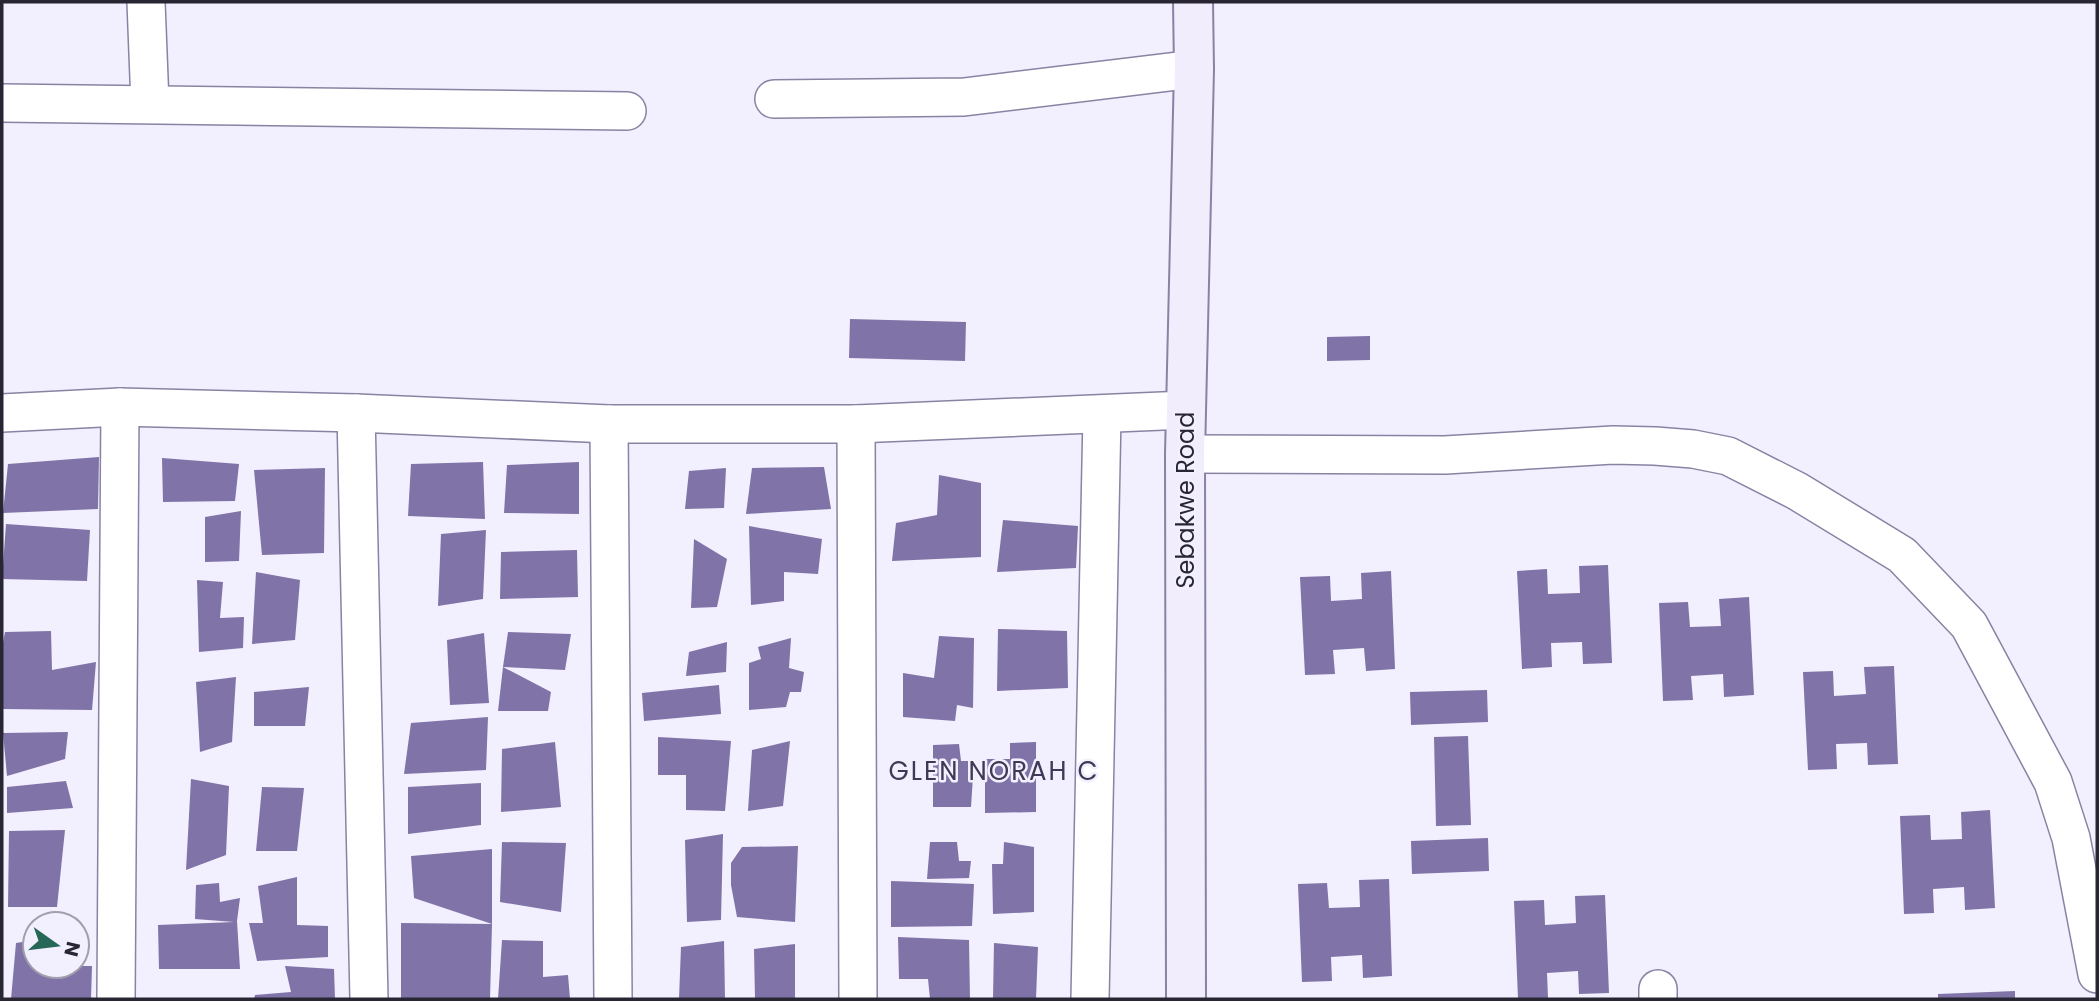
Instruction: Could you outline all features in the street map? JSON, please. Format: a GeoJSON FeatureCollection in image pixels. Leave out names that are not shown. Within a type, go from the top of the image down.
{"type":"FeatureCollection","features":[{"type":"Feature","properties":{"kind":"street"},"geometry":{"type":"LineString","coordinates":[[146,2],[150,104]]}},
{"type":"Feature","properties":{"kind":"street","name":"Sebakwe Road"},"geometry":{"type":"LineString","coordinates":[[1186,999],[1185,454],[1194,69],[1193,2]]}},
{"type":"Feature","properties":{"kind":"street"},"geometry":{"type":"LineString","coordinates":[[774,99],[964,97],[1194,69]]}},
{"type":"Feature","properties":{"kind":"street"},"geometry":{"type":"LineString","coordinates":[[2,103],[627,111]]}},
{"type":"Feature","properties":{"kind":"street"},"geometry":{"type":"LineString","coordinates":[[2,413],[120,407],[356,413],[609,424],[856,424],[1186,410]]}},
{"type":"Feature","properties":{"kind":"street"},"geometry":{"type":"LineString","coordinates":[[116,999],[120,407]]}},
{"type":"Feature","properties":{"kind":"street"},"geometry":{"type":"LineString","coordinates":[[356,413],[369,999]]}},
{"type":"Feature","properties":{"kind":"street"},"geometry":{"type":"LineString","coordinates":[[1090,999],[1102,415]]}},
{"type":"Feature","properties":{"kind":"street"},"geometry":{"type":"LineString","coordinates":[[609,424],[613,999]]}},
{"type":"Feature","properties":{"kind":"street"},"geometry":{"type":"LineString","coordinates":[[856,424],[858,999]]}},
{"type":"Feature","properties":{"kind":"street"},"geometry":{"type":"LineString","coordinates":[[1185,454],[1446,455],[1613,445],[1654,446],[1693,449],[1728,456],[1797,491],[1902,555],[1969,625],[2053,782],[2071,838],[2097,974]]}},
{"type":"Feature","properties":{"kind":"building"},"geometry":{"type":"Polygon","coordinates":[[[850,319],[966,322],[965,361],[849,358],[850,319]]]}},
{"type":"Feature","properties":{"kind":"building"},"geometry":{"type":"Polygon","coordinates":[[[1370,336],[1370,360],[1327,361],[1327,337],[1370,336]]]}},
{"type":"Feature","properties":{"kind":"building"},"geometry":{"type":"Polygon","coordinates":[[[99,457],[98,509],[3,513],[8,464],[99,457]]]}},
{"type":"Feature","properties":{"kind":"building"},"geometry":{"type":"Polygon","coordinates":[[[162,458],[239,464],[235,501],[163,502],[162,458]]]}},
{"type":"Feature","properties":{"kind":"building"},"geometry":{"type":"Polygon","coordinates":[[[483,462],[485,519],[408,516],[411,464],[483,462]]]}},
{"type":"Feature","properties":{"kind":"building"},"geometry":{"type":"Polygon","coordinates":[[[579,462],[579,514],[504,513],[507,465],[579,462]]]}},
{"type":"Feature","properties":{"kind":"building"},"geometry":{"type":"Polygon","coordinates":[[[824,467],[831,509],[746,514],[752,468],[824,467]]]}},
{"type":"Feature","properties":{"kind":"building"},"geometry":{"type":"Polygon","coordinates":[[[325,468],[324,553],[262,555],[254,470],[325,468]]]}},
{"type":"Feature","properties":{"kind":"building"},"geometry":{"type":"Polygon","coordinates":[[[726,468],[724,508],[685,509],[689,471],[726,468]]]}},
{"type":"Feature","properties":{"kind":"building"},"geometry":{"type":"Polygon","coordinates":[[[939,475],[981,483],[981,557],[892,561],[896,523],[937,515],[939,475]]]}},
{"type":"Feature","properties":{"kind":"building"},"geometry":{"type":"Polygon","coordinates":[[[241,511],[239,561],[205,562],[205,517],[241,511]]]}},
{"type":"Feature","properties":{"kind":"building"},"geometry":{"type":"Polygon","coordinates":[[[1003,520],[1078,526],[1076,568],[997,572],[1003,520]]]}},
{"type":"Feature","properties":{"kind":"building"},"geometry":{"type":"Polygon","coordinates":[[[6,524],[90,530],[87,581],[2,579],[6,524]]]}},
{"type":"Feature","properties":{"kind":"building"},"geometry":{"type":"Polygon","coordinates":[[[749,526],[822,539],[818,574],[784,572],[784,601],[751,605],[749,526]]]}},
{"type":"Feature","properties":{"kind":"building"},"geometry":{"type":"Polygon","coordinates":[[[486,530],[483,599],[438,606],[441,534],[486,530]]]}},
{"type":"Feature","properties":{"kind":"building"},"geometry":{"type":"Polygon","coordinates":[[[694,539],[727,559],[717,607],[691,608],[694,539]]]}},
{"type":"Feature","properties":{"kind":"building"},"geometry":{"type":"Polygon","coordinates":[[[577,550],[578,597],[500,599],[501,552],[577,550]]]}},
{"type":"Feature","properties":{"kind":"building"},"geometry":{"type":"Polygon","coordinates":[[[1608,565],[1612,663],[1583,664],[1582,642],[1551,643],[1552,667],[1522,669],[1517,571],[1547,569],[1548,594],[1580,593],[1579,566],[1608,565]]]}},
{"type":"Feature","properties":{"kind":"building"},"geometry":{"type":"Polygon","coordinates":[[[1391,571],[1395,669],[1366,671],[1364,648],[1333,650],[1335,674],[1305,675],[1300,577],[1330,576],[1331,601],[1362,599],[1361,573],[1391,571]]]}},
{"type":"Feature","properties":{"kind":"building"},"geometry":{"type":"Polygon","coordinates":[[[256,572],[300,580],[295,640],[252,644],[256,572]]]}},
{"type":"Feature","properties":{"kind":"building"},"geometry":{"type":"Polygon","coordinates":[[[197,580],[223,582],[220,618],[244,617],[243,648],[199,652],[197,580]]]}},
{"type":"Feature","properties":{"kind":"building"},"geometry":{"type":"Polygon","coordinates":[[[1749,597],[1754,695],[1724,697],[1723,674],[1691,676],[1693,700],[1663,701],[1659,603],[1688,602],[1690,627],[1721,626],[1719,599],[1749,597]]]}},
{"type":"Feature","properties":{"kind":"building"},"geometry":{"type":"Polygon","coordinates":[[[998,629],[1067,631],[1068,688],[997,691],[998,629]]]}},
{"type":"Feature","properties":{"kind":"building"},"geometry":{"type":"Polygon","coordinates":[[[51,631],[52,670],[96,662],[92,710],[2,709],[2,648],[5,632],[51,631]]]}},
{"type":"Feature","properties":{"kind":"building"},"geometry":{"type":"Polygon","coordinates":[[[508,632],[571,634],[565,670],[503,667],[508,632]]]}},
{"type":"Feature","properties":{"kind":"building"},"geometry":{"type":"Polygon","coordinates":[[[484,633],[489,703],[450,705],[447,640],[484,633]]]}},
{"type":"Feature","properties":{"kind":"building"},"geometry":{"type":"Polygon","coordinates":[[[939,636],[974,638],[973,708],[957,705],[955,721],[903,717],[903,673],[934,678],[939,636]]]}},
{"type":"Feature","properties":{"kind":"building"},"geometry":{"type":"Polygon","coordinates":[[[791,638],[789,668],[804,672],[801,692],[790,692],[786,707],[749,710],[749,663],[761,659],[758,647],[791,638]]]}},
{"type":"Feature","properties":{"kind":"building"},"geometry":{"type":"Polygon","coordinates":[[[727,642],[726,672],[686,676],[689,652],[727,642]]]}},
{"type":"Feature","properties":{"kind":"building"},"geometry":{"type":"Polygon","coordinates":[[[1894,666],[1898,764],[1868,765],[1867,743],[1836,744],[1837,769],[1808,770],[1803,672],[1833,671],[1834,696],[1866,694],[1864,667],[1894,666]]]}},
{"type":"Feature","properties":{"kind":"building"},"geometry":{"type":"Polygon","coordinates":[[[503,667],[551,692],[548,711],[498,711],[503,667]]]}},
{"type":"Feature","properties":{"kind":"building"},"geometry":{"type":"Polygon","coordinates":[[[236,677],[232,742],[200,752],[196,682],[236,677]]]}},
{"type":"Feature","properties":{"kind":"building"},"geometry":{"type":"Polygon","coordinates":[[[719,685],[721,714],[644,721],[642,693],[719,685]]]}},
{"type":"Feature","properties":{"kind":"building"},"geometry":{"type":"Polygon","coordinates":[[[309,687],[305,726],[254,726],[254,692],[309,687]]]}},
{"type":"Feature","properties":{"kind":"building"},"geometry":{"type":"Polygon","coordinates":[[[1487,690],[1488,722],[1411,725],[1410,692],[1487,690]]]}},
{"type":"Feature","properties":{"kind":"building"},"geometry":{"type":"Polygon","coordinates":[[[488,717],[486,770],[404,774],[411,723],[488,717]]]}},
{"type":"Feature","properties":{"kind":"building"},"geometry":{"type":"Polygon","coordinates":[[[68,732],[65,759],[7,776],[3,733],[68,732]]]}},
{"type":"Feature","properties":{"kind":"building"},"geometry":{"type":"Polygon","coordinates":[[[1468,736],[1471,825],[1436,826],[1434,737],[1468,736]]]}},
{"type":"Feature","properties":{"kind":"building"},"geometry":{"type":"Polygon","coordinates":[[[658,737],[731,741],[725,811],[686,810],[686,775],[658,775],[658,737]]]}},
{"type":"Feature","properties":{"kind":"building"},"geometry":{"type":"Polygon","coordinates":[[[790,741],[783,806],[748,811],[752,750],[790,741]]]}},
{"type":"Feature","properties":{"kind":"building"},"geometry":{"type":"Polygon","coordinates":[[[555,742],[561,807],[501,812],[502,749],[555,742]]]}},
{"type":"Feature","properties":{"kind":"building"},"geometry":{"type":"Polygon","coordinates":[[[1036,742],[1036,812],[985,813],[985,759],[1010,759],[1010,743],[1036,742]]]}},
{"type":"Feature","properties":{"kind":"building"},"geometry":{"type":"Polygon","coordinates":[[[959,744],[961,761],[974,761],[971,807],[933,807],[933,745],[959,744]]]}},
{"type":"Feature","properties":{"kind":"building"},"geometry":{"type":"Polygon","coordinates":[[[191,779],[229,786],[226,855],[186,870],[191,779]]]}},
{"type":"Feature","properties":{"kind":"building"},"geometry":{"type":"Polygon","coordinates":[[[66,781],[73,808],[7,813],[7,787],[66,781]]]}},
{"type":"Feature","properties":{"kind":"building"},"geometry":{"type":"Polygon","coordinates":[[[481,783],[481,825],[408,834],[408,787],[481,783]]]}},
{"type":"Feature","properties":{"kind":"building"},"geometry":{"type":"Polygon","coordinates":[[[262,787],[304,788],[297,851],[256,851],[262,787]]]}},
{"type":"Feature","properties":{"kind":"building"},"geometry":{"type":"Polygon","coordinates":[[[1990,810],[1995,908],[1965,910],[1964,887],[1933,889],[1934,913],[1904,914],[1900,816],[1930,815],[1931,840],[1962,839],[1961,812],[1990,810]]]}},
{"type":"Feature","properties":{"kind":"building"},"geometry":{"type":"Polygon","coordinates":[[[65,830],[57,907],[8,907],[9,831],[65,830]]]}},
{"type":"Feature","properties":{"kind":"building"},"geometry":{"type":"Polygon","coordinates":[[[723,834],[721,920],[687,922],[685,840],[723,834]]]}},
{"type":"Feature","properties":{"kind":"building"},"geometry":{"type":"Polygon","coordinates":[[[1488,838],[1489,871],[1412,874],[1411,841],[1488,838]]]}},
{"type":"Feature","properties":{"kind":"building"},"geometry":{"type":"Polygon","coordinates":[[[502,842],[566,843],[561,912],[500,902],[502,842]]]}},
{"type":"Feature","properties":{"kind":"building"},"geometry":{"type":"Polygon","coordinates":[[[930,842],[957,842],[959,861],[971,861],[969,878],[927,879],[930,842]]]}},
{"type":"Feature","properties":{"kind":"building"},"geometry":{"type":"Polygon","coordinates":[[[1004,842],[1034,847],[1034,912],[993,914],[992,864],[1003,864],[1004,842]]]}},
{"type":"Feature","properties":{"kind":"building"},"geometry":{"type":"Polygon","coordinates":[[[798,846],[795,922],[737,917],[731,885],[731,863],[742,847],[798,846]]]}},
{"type":"Feature","properties":{"kind":"building"},"geometry":{"type":"Polygon","coordinates":[[[492,849],[492,924],[414,898],[411,856],[492,849]]]}},
{"type":"Feature","properties":{"kind":"building"},"geometry":{"type":"Polygon","coordinates":[[[297,877],[297,925],[328,926],[328,957],[257,961],[249,923],[263,923],[258,886],[297,877]]]}},
{"type":"Feature","properties":{"kind":"building"},"geometry":{"type":"Polygon","coordinates":[[[1389,879],[1392,976],[1363,978],[1362,955],[1331,957],[1332,981],[1302,982],[1298,884],[1327,883],[1329,908],[1360,907],[1359,880],[1389,879]]]}},
{"type":"Feature","properties":{"kind":"building"},"geometry":{"type":"Polygon","coordinates":[[[891,881],[974,884],[972,926],[891,927],[891,881]]]}},
{"type":"Feature","properties":{"kind":"building"},"geometry":{"type":"Polygon","coordinates":[[[219,883],[220,902],[240,898],[237,921],[240,969],[159,969],[158,925],[234,922],[195,919],[196,885],[219,883]]]}},
{"type":"Feature","properties":{"kind":"building"},"geometry":{"type":"Polygon","coordinates":[[[1605,895],[1609,993],[1579,994],[1578,971],[1547,973],[1548,998],[1518,999],[1514,901],[1544,900],[1545,925],[1576,923],[1575,896],[1605,895]]]}},
{"type":"Feature","properties":{"kind":"building"},"geometry":{"type":"Polygon","coordinates":[[[401,923],[492,924],[490,999],[401,999],[401,923]]]}},
{"type":"Feature","properties":{"kind":"building"},"geometry":{"type":"Polygon","coordinates":[[[898,937],[969,940],[970,999],[930,999],[928,979],[899,979],[898,937]]]}},
{"type":"Feature","properties":{"kind":"building"},"geometry":{"type":"Polygon","coordinates":[[[502,940],[543,941],[543,977],[568,975],[570,999],[498,999],[502,940]]]}},
{"type":"Feature","properties":{"kind":"building"},"geometry":{"type":"Polygon","coordinates":[[[724,941],[725,999],[679,999],[681,947],[724,941]]]}},
{"type":"Feature","properties":{"kind":"building"},"geometry":{"type":"Polygon","coordinates":[[[21,942],[21,980],[91,980],[92,966],[91,999],[11,999],[16,943],[21,942]]]}},
{"type":"Feature","properties":{"kind":"building"},"geometry":{"type":"Polygon","coordinates":[[[994,943],[1038,947],[1036,999],[993,999],[994,943]]]}},
{"type":"Feature","properties":{"kind":"building"},"geometry":{"type":"Polygon","coordinates":[[[795,944],[795,999],[755,999],[754,949],[795,944]]]}},
{"type":"Feature","properties":{"kind":"building"},"geometry":{"type":"Polygon","coordinates":[[[285,966],[334,969],[335,999],[254,999],[255,995],[291,992],[285,966]]]}},
{"type":"Feature","properties":{"kind":"building"},"geometry":{"type":"Polygon","coordinates":[[[2015,991],[2015,999],[1938,999],[1938,994],[2015,991]]]}},
{"type":"Feature","properties":{"kind":"district","name":"GLEN NORAH C"},"geometry":{"type":"Point","coordinates":[994,771]}}]}
